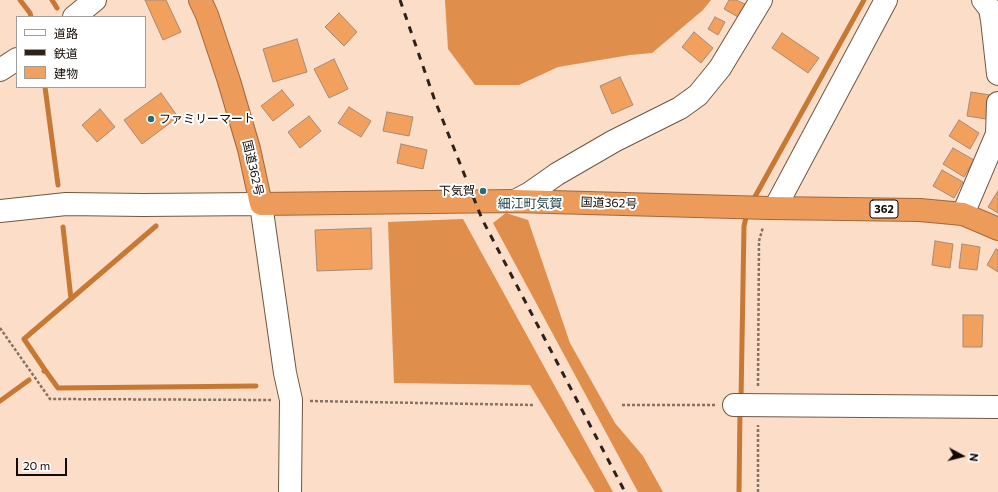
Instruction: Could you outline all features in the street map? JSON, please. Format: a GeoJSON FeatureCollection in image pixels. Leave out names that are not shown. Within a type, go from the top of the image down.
{"type":"FeatureCollection","features":[{"type":"Feature","properties":{"kind":"highway","name":"国道362号"},"geometry":{"type":"LineString","coordinates":[[200,0],[207,15],[229,81],[249,150],[261,204],[515,201],[770,208],[920,210],[962,214],[998,229]]}},
{"type":"Feature","properties":{"kind":"street"},"geometry":{"type":"LineString","coordinates":[[75,16],[95,0]]}},
{"type":"Feature","properties":{"kind":"street"},"geometry":{"type":"LineString","coordinates":[[515,201],[530,193],[557,174],[614,141],[680,108],[698,95],[720,68],[761,0]]}},
{"type":"Feature","properties":{"kind":"street"},"geometry":{"type":"LineString","coordinates":[[770,208],[886,0]]}},
{"type":"Feature","properties":{"kind":"street"},"geometry":{"type":"LineString","coordinates":[[984,0],[990,9],[998,74]]}},
{"type":"Feature","properties":{"kind":"street"},"geometry":{"type":"LineString","coordinates":[[0,70],[16,59]]}},
{"type":"Feature","properties":{"kind":"street"},"geometry":{"type":"LineString","coordinates":[[962,214],[997,134],[998,103]]}},
{"type":"Feature","properties":{"kind":"street"},"geometry":{"type":"LineString","coordinates":[[0,211],[66,204],[261,204],[291,400],[290,492]]}},
{"type":"Feature","properties":{"kind":"street"},"geometry":{"type":"LineString","coordinates":[[748,405],[998,407]]}},
{"type":"Feature","properties":{"kind":"path"},"geometry":{"type":"LineString","coordinates":[[758,492],[748,405],[759,241],[770,208]]}},
{"type":"Feature","properties":{"kind":"path"},"geometry":{"type":"LineString","coordinates":[[0,328],[50,399],[291,400],[533,405]]}},
{"type":"Feature","properties":{"kind":"path"},"geometry":{"type":"LineString","coordinates":[[622,405],[748,405]]}},
{"type":"Feature","properties":{"kind":"shaded area"},"geometry":{"type":"Polygon","coordinates":[[[445,0],[711,0],[703,10],[652,53],[630,55],[558,67],[519,85],[475,85],[448,49],[445,0]]]}},
{"type":"Feature","properties":{"kind":"shaded area"},"geometry":{"type":"Polygon","coordinates":[[[506,213],[528,220],[570,343],[615,423],[643,456],[663,492],[638,492],[493,223],[506,213]]]}},
{"type":"Feature","properties":{"kind":"shaded area"},"geometry":{"type":"Polygon","coordinates":[[[463,219],[613,492],[595,492],[530,385],[394,383],[388,222],[463,219]]]}},
{"type":"Feature","properties":{"kind":"building"},"geometry":{"type":"Polygon","coordinates":[[[145,0],[166,0],[181,32],[163,40],[145,0]]]}},
{"type":"Feature","properties":{"kind":"building"},"geometry":{"type":"Polygon","coordinates":[[[729,0],[736,0],[745,4],[738,17],[724,9],[729,0]]]}},
{"type":"Feature","properties":{"kind":"building"},"geometry":{"type":"Polygon","coordinates":[[[339,13],[357,32],[344,46],[325,27],[339,13]]]}},
{"type":"Feature","properties":{"kind":"building"},"geometry":{"type":"Polygon","coordinates":[[[715,17],[725,22],[718,35],[708,29],[715,17]]]}},
{"type":"Feature","properties":{"kind":"building"},"geometry":{"type":"Polygon","coordinates":[[[694,32],[713,48],[701,63],[682,47],[694,32]]]}},
{"type":"Feature","properties":{"kind":"building"},"geometry":{"type":"Polygon","coordinates":[[[782,33],[819,58],[808,73],[772,48],[782,33]]]}},
{"type":"Feature","properties":{"kind":"building"},"geometry":{"type":"Polygon","coordinates":[[[297,39],[307,72],[273,82],[263,49],[297,39]]]}},
{"type":"Feature","properties":{"kind":"building"},"geometry":{"type":"Polygon","coordinates":[[[334,59],[348,89],[329,98],[314,69],[334,59]]]}},
{"type":"Feature","properties":{"kind":"building"},"geometry":{"type":"Polygon","coordinates":[[[620,77],[633,105],[612,114],[600,86],[620,77]]]}},
{"type":"Feature","properties":{"kind":"building"},"geometry":{"type":"Polygon","coordinates":[[[282,90],[294,105],[273,121],[261,106],[282,90]]]}},
{"type":"Feature","properties":{"kind":"building"},"geometry":{"type":"Polygon","coordinates":[[[971,92],[990,95],[986,119],[967,116],[971,92]]]}},
{"type":"Feature","properties":{"kind":"building","name":"ファミリーマート"},"geometry":{"type":"Polygon","coordinates":[[[161,93],[178,117],[142,144],[124,120],[161,93]]]}},
{"type":"Feature","properties":{"kind":"building"},"geometry":{"type":"Polygon","coordinates":[[[349,107],[371,121],[361,137],[338,123],[349,107]]]}},
{"type":"Feature","properties":{"kind":"building"},"geometry":{"type":"Polygon","coordinates":[[[100,109],[115,127],[97,142],[82,125],[100,109]]]}},
{"type":"Feature","properties":{"kind":"building"},"geometry":{"type":"Polygon","coordinates":[[[387,112],[413,117],[409,136],[383,131],[387,112]]]}},
{"type":"Feature","properties":{"kind":"building"},"geometry":{"type":"Polygon","coordinates":[[[309,116],[321,131],[300,148],[288,132],[309,116]]]}},
{"type":"Feature","properties":{"kind":"building"},"geometry":{"type":"Polygon","coordinates":[[[959,120],[979,133],[970,149],[949,136],[959,120]]]}},
{"type":"Feature","properties":{"kind":"building"},"geometry":{"type":"Polygon","coordinates":[[[401,144],[427,150],[423,169],[397,163],[401,144]]]}},
{"type":"Feature","properties":{"kind":"building"},"geometry":{"type":"Polygon","coordinates":[[[953,148],[974,160],[964,177],[943,164],[953,148]]]}},
{"type":"Feature","properties":{"kind":"building"},"geometry":{"type":"Polygon","coordinates":[[[942,170],[963,182],[954,198],[933,186],[942,170]]]}},
{"type":"Feature","properties":{"kind":"building"},"geometry":{"type":"Polygon","coordinates":[[[998,191],[998,213],[988,207],[998,191]]]}},
{"type":"Feature","properties":{"kind":"building"},"geometry":{"type":"Polygon","coordinates":[[[371,228],[372,269],[317,271],[315,230],[371,228]]]}},
{"type":"Feature","properties":{"kind":"building"},"geometry":{"type":"Polygon","coordinates":[[[935,241],[953,244],[950,268],[932,265],[935,241]]]}},
{"type":"Feature","properties":{"kind":"building"},"geometry":{"type":"Polygon","coordinates":[[[962,244],[980,247],[977,270],[959,268],[962,244]]]}},
{"type":"Feature","properties":{"kind":"building"},"geometry":{"type":"Polygon","coordinates":[[[996,249],[998,250],[998,272],[987,265],[996,249]]]}},
{"type":"Feature","properties":{"kind":"building"},"geometry":{"type":"Polygon","coordinates":[[[963,315],[983,315],[982,347],[963,347],[963,315]]]}},
{"type":"Feature","properties":{"kind":"waterway"},"geometry":{"type":"LineString","coordinates":[[20,0],[31,16]]}},
{"type":"Feature","properties":{"kind":"waterway"},"geometry":{"type":"LineString","coordinates":[[52,0],[57,8]]}},
{"type":"Feature","properties":{"kind":"waterway"},"geometry":{"type":"LineString","coordinates":[[752,202],[864,0]]}},
{"type":"Feature","properties":{"kind":"waterway"},"geometry":{"type":"LineString","coordinates":[[45,88],[58,185]]}},
{"type":"Feature","properties":{"kind":"waterway"},"geometry":{"type":"LineString","coordinates":[[741,400],[744,226],[747,213]]}},
{"type":"Feature","properties":{"kind":"waterway"},"geometry":{"type":"LineString","coordinates":[[45,370],[24,339],[156,226]]}},
{"type":"Feature","properties":{"kind":"waterway"},"geometry":{"type":"LineString","coordinates":[[63,227],[71,299]]}},
{"type":"Feature","properties":{"kind":"waterway"},"geometry":{"type":"LineString","coordinates":[[44,371],[45,370],[58,388],[256,386]]}},
{"type":"Feature","properties":{"kind":"waterway"},"geometry":{"type":"LineString","coordinates":[[0,401],[29,380]]}},
{"type":"Feature","properties":{"kind":"waterway"},"geometry":{"type":"LineString","coordinates":[[739,492],[740,410]]}},
{"type":"Feature","properties":{"kind":"railway"},"geometry":{"type":"LineString","coordinates":[[400,0],[434,98],[482,219],[625,492]]}},
{"type":"Feature","properties":{"kind":"place","name":"ファミリーマート"},"geometry":{"type":"Point","coordinates":[151,119]}},
{"type":"Feature","properties":{"kind":"place","name":"下気賀"},"geometry":{"type":"Point","coordinates":[483,191]}},
{"type":"Feature","properties":{"kind":"district","name":"細江町気賀"},"geometry":{"type":"Point","coordinates":[530,204]}}]}
